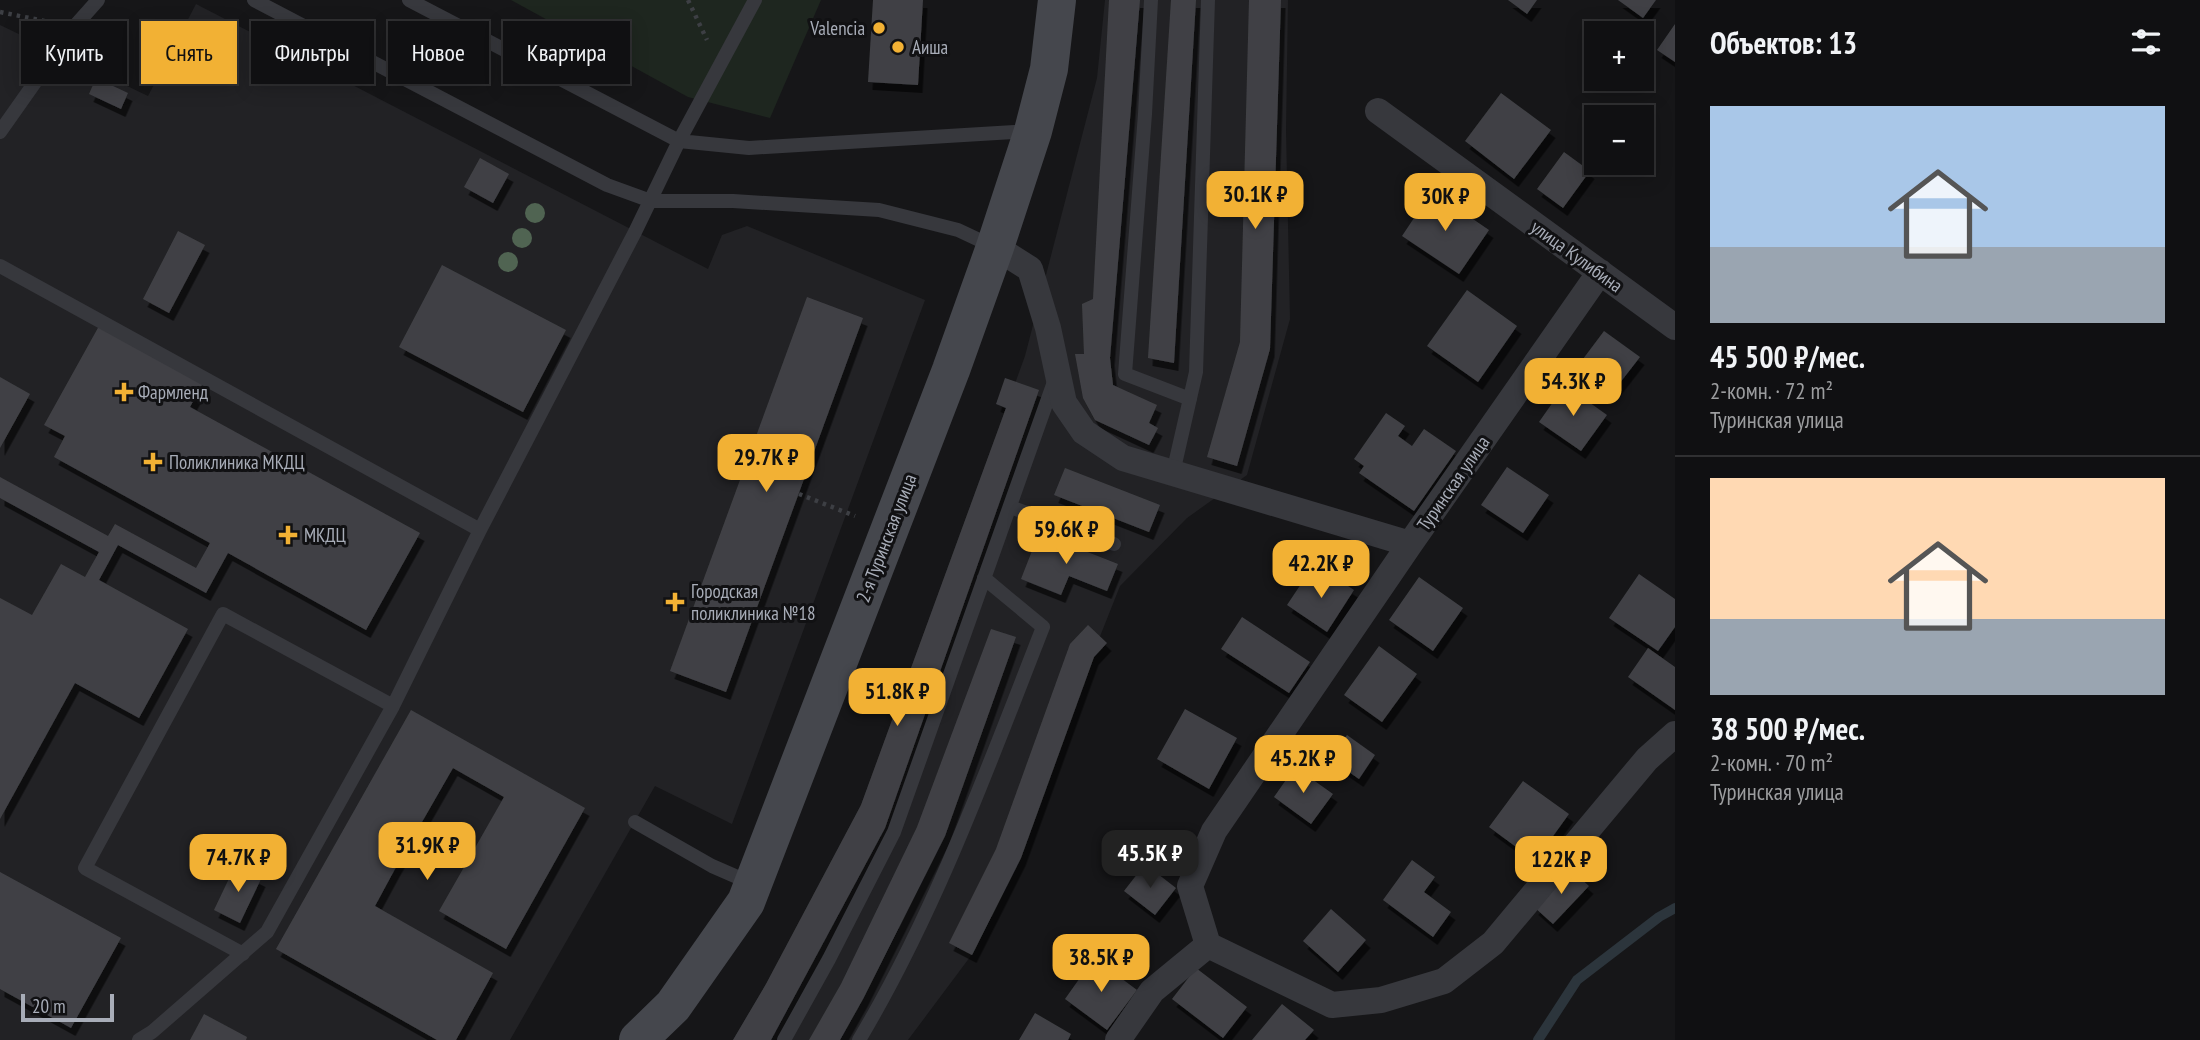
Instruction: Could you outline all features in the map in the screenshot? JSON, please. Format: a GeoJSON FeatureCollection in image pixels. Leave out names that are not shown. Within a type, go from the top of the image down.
{"type":"FeatureCollection","features":[{"type":"Feature","properties":{"kind":"street","name":"2-я Туринская улица"},"geometry":{"type":"LineString","coordinates":[[638,1040],[673,1006],[746,902],[951,370],[995,247],[1049,69],[1057,0]]}},
{"type":"Feature","properties":{"kind":"street","name":"улица Кулибина"},"geometry":{"type":"LineString","coordinates":[[1378,111],[1675,327]]}},
{"type":"Feature","properties":{"kind":"street"},"geometry":{"type":"LineString","coordinates":[[995,247],[1031,269],[1048,328],[1064,403],[1084,432],[1123,458],[1410,544]]}},
{"type":"Feature","properties":{"kind":"street","name":"Туринская улица"},"geometry":{"type":"LineString","coordinates":[[1208,945],[1190,886],[1214,831],[1600,272]]}},
{"type":"Feature","properties":{"kind":"street"},"geometry":{"type":"LineString","coordinates":[[1118,1040],[1152,991],[1208,945],[1332,1005],[1381,1000],[1444,981],[1493,943],[1647,759],[1675,734]]}},
{"type":"Feature","properties":{"kind":"lane"},"geometry":{"type":"LineString","coordinates":[[79,21],[98,0]]}},
{"type":"Feature","properties":{"kind":"lane"},"geometry":{"type":"LineString","coordinates":[[254,0],[607,185],[651,201],[733,201],[878,210],[958,230],[995,247]]}},
{"type":"Feature","properties":{"kind":"lane"},"geometry":{"type":"LineString","coordinates":[[409,0],[679,141],[749,148],[1032,131]]}},
{"type":"Feature","properties":{"kind":"lane"},"geometry":{"type":"LineString","coordinates":[[139,1040],[152,1032],[267,932],[393,706],[480,530],[651,201],[679,141],[755,0]]}},
{"type":"Feature","properties":{"kind":"lane"},"geometry":{"type":"LineString","coordinates":[[1151,0],[1125,374],[1190,399]]}},
{"type":"Feature","properties":{"kind":"lane"},"geometry":{"type":"LineString","coordinates":[[1173,473],[1196,372],[1208,0]]}},
{"type":"Feature","properties":{"kind":"lane"},"geometry":{"type":"LineString","coordinates":[[0,132],[34,84]]}},
{"type":"Feature","properties":{"kind":"lane"},"geometry":{"type":"LineString","coordinates":[[0,265],[480,530]]}},
{"type":"Feature","properties":{"kind":"lane"},"geometry":{"type":"LineString","coordinates":[[784,1040],[894,832],[1057,372]]}},
{"type":"Feature","properties":{"kind":"lane"},"geometry":{"type":"LineString","coordinates":[[1010,507],[1114,544]]}},
{"type":"Feature","properties":{"kind":"lane"},"geometry":{"type":"LineString","coordinates":[[859,1040],[889,990],[927,908],[981,785],[1043,627],[984,578]]}},
{"type":"Feature","properties":{"kind":"lane"},"geometry":{"type":"LineString","coordinates":[[243,954],[85,868],[223,614],[393,706]]}},
{"type":"Feature","properties":{"kind":"lane"},"geometry":{"type":"LineString","coordinates":[[635,822],[712,866],[753,883]]}},
{"type":"Feature","properties":{"kind":"path"},"geometry":{"type":"LineString","coordinates":[[688,0],[719,66]]}},
{"type":"Feature","properties":{"kind":"path"},"geometry":{"type":"LineString","coordinates":[[0,12],[44,21]]}},
{"type":"Feature","properties":{"kind":"path"},"geometry":{"type":"LineString","coordinates":[[799,494],[855,516]]}},
{"type":"Feature","properties":{"kind":"shaded area"},"geometry":{"type":"Polygon","coordinates":[[[511,0],[821,0],[770,118],[688,97],[630,65],[630,21],[549,21],[511,0]]]}},
{"type":"Feature","properties":{"kind":"shaded area"},"geometry":{"type":"Polygon","coordinates":[[[1105,0],[1288,0],[1286,130],[1290,319],[1247,475],[1187,518],[1120,586],[976,949],[908,1040],[733,1040],[766,984],[861,805],[1025,356],[1097,78],[1105,0]]]}},
{"type":"Feature","properties":{"kind":"shaded area","name":"МКДЦ"},"geometry":{"type":"Polygon","coordinates":[[[196,4],[229,21],[187,21],[196,4]]]}},
{"type":"Feature","properties":{"kind":"shaded area","name":"МКДЦ"},"geometry":{"type":"Polygon","coordinates":[[[0,25],[21,35],[21,84],[123,84],[148,96],[154,84],[237,84],[237,25],[251,32],[251,84],[351,84],[708,269],[722,235],[747,226],[925,300],[732,824],[655,786],[510,1040],[0,1040],[0,25]]]}},
{"type":"Feature","properties":{"kind":"building"},"geometry":{"type":"Polygon","coordinates":[[[873,0],[923,0],[918,85],[868,82],[873,0]]]}},
{"type":"Feature","properties":{"kind":"building"},"geometry":{"type":"Polygon","coordinates":[[[1109,0],[1140,0],[1110,358],[1113,385],[1157,405],[1149,423],[1158,428],[1149,445],[1095,420],[1083,398],[1075,354],[1084,354],[1082,304],[1093,299],[1109,0]]]}},
{"type":"Feature","properties":{"kind":"building"},"geometry":{"type":"Polygon","coordinates":[[[1171,0],[1196,0],[1174,363],[1148,358],[1171,0]]]}},
{"type":"Feature","properties":{"kind":"building"},"geometry":{"type":"Polygon","coordinates":[[[1249,0],[1281,0],[1270,349],[1237,466],[1207,457],[1240,342],[1249,0]]]}},
{"type":"Feature","properties":{"kind":"building"},"geometry":{"type":"Polygon","coordinates":[[[1508,0],[1537,0],[1527,14],[1508,0]]]}},
{"type":"Feature","properties":{"kind":"building"},"geometry":{"type":"Polygon","coordinates":[[[1618,0],[1656,0],[1643,18],[1618,0]]]}},
{"type":"Feature","properties":{"kind":"building"},"geometry":{"type":"Polygon","coordinates":[[[1675,24],[1675,62],[1657,50],[1675,24]]]}},
{"type":"Feature","properties":{"kind":"building"},"geometry":{"type":"Polygon","coordinates":[[[93,84],[109,84],[128,93],[121,109],[89,94],[93,84]]]}},
{"type":"Feature","properties":{"kind":"building"},"geometry":{"type":"Polygon","coordinates":[[[1501,93],[1551,130],[1514,179],[1465,141],[1501,93]]]}},
{"type":"Feature","properties":{"kind":"building"},"geometry":{"type":"Polygon","coordinates":[[[1564,152],[1584,167],[1584,175],[1587,175],[1563,208],[1537,189],[1564,152]]]}},
{"type":"Feature","properties":{"kind":"building"},"geometry":{"type":"Polygon","coordinates":[[[480,158],[509,174],[493,203],[464,187],[480,158]]]}},
{"type":"Feature","properties":{"kind":"building"},"geometry":{"type":"Polygon","coordinates":[[[1432,191],[1489,230],[1459,274],[1402,236],[1432,191]]]}},
{"type":"Feature","properties":{"kind":"building"},"geometry":{"type":"Polygon","coordinates":[[[178,231],[205,245],[169,313],[143,299],[178,231]]]}},
{"type":"Feature","properties":{"kind":"building"},"geometry":{"type":"Polygon","coordinates":[[[442,265],[566,330],[523,412],[399,347],[442,265]]]}},
{"type":"Feature","properties":{"kind":"building"},"geometry":{"type":"Polygon","coordinates":[[[1467,290],[1517,326],[1478,382],[1427,346],[1467,290]]]}},
{"type":"Feature","properties":{"kind":"building"},"geometry":{"type":"Polygon","coordinates":[[[807,297],[863,318],[726,692],[670,671],[807,297]]]}},
{"type":"Feature","properties":{"kind":"building"},"geometry":{"type":"Polygon","coordinates":[[[99,326],[203,383],[190,407],[420,533],[366,630],[228,553],[206,593],[118,545],[99,580],[188,629],[139,718],[75,683],[0,819],[0,598],[32,615],[61,564],[85,577],[99,552],[0,498],[0,477],[108,536],[115,524],[196,568],[210,543],[54,457],[65,436],[44,425],[99,326]]]}},
{"type":"Feature","properties":{"kind":"building"},"geometry":{"type":"Polygon","coordinates":[[[1604,331],[1640,357],[1612,393],[1577,367],[1604,331]]]}},
{"type":"Feature","properties":{"kind":"building"},"geometry":{"type":"Polygon","coordinates":[[[0,377],[30,394],[0,448],[0,377]]]}},
{"type":"Feature","properties":{"kind":"building"},"geometry":{"type":"Polygon","coordinates":[[[1005,378],[1039,390],[885,828],[771,1040],[733,1040],[766,984],[861,805],[1006,408],[996,404],[1005,378]]]}},
{"type":"Feature","properties":{"kind":"building"},"geometry":{"type":"Polygon","coordinates":[[[1565,385],[1607,415],[1581,451],[1539,422],[1565,385]]]}},
{"type":"Feature","properties":{"kind":"building"},"geometry":{"type":"Polygon","coordinates":[[[1386,413],[1405,426],[1398,436],[1412,446],[1424,429],[1456,451],[1414,511],[1359,473],[1364,466],[1354,459],[1386,413]]]}},
{"type":"Feature","properties":{"kind":"building"},"geometry":{"type":"Polygon","coordinates":[[[1507,467],[1549,495],[1523,533],[1481,505],[1507,467]]]}},
{"type":"Feature","properties":{"kind":"building"},"geometry":{"type":"Polygon","coordinates":[[[1065,468],[1160,505],[1149,532],[1054,495],[1065,468]]]}},
{"type":"Feature","properties":{"kind":"building"},"geometry":{"type":"Polygon","coordinates":[[[1039,533],[1118,564],[1107,591],[1069,576],[1061,595],[1021,579],[1039,533]]]}},
{"type":"Feature","properties":{"kind":"building"},"geometry":{"type":"Polygon","coordinates":[[[1327,572],[1354,590],[1327,632],[1287,605],[1305,578],[1317,586],[1327,572]]]}},
{"type":"Feature","properties":{"kind":"building"},"geometry":{"type":"Polygon","coordinates":[[[1639,574],[1675,599],[1675,627],[1658,651],[1609,618],[1639,574]]]}},
{"type":"Feature","properties":{"kind":"building"},"geometry":{"type":"Polygon","coordinates":[[[1419,577],[1463,608],[1433,651],[1389,620],[1419,577]]]}},
{"type":"Feature","properties":{"kind":"building"},"geometry":{"type":"Polygon","coordinates":[[[1242,617],[1310,662],[1289,693],[1221,649],[1242,617]]]}},
{"type":"Feature","properties":{"kind":"building"},"geometry":{"type":"Polygon","coordinates":[[[1088,625],[1107,643],[1094,657],[1021,858],[972,955],[949,943],[996,849],[1070,644],[1088,625]]]}},
{"type":"Feature","properties":{"kind":"building"},"geometry":{"type":"Polygon","coordinates":[[[991,629],[1016,637],[945,836],[840,1040],[809,1040],[841,984],[917,827],[991,629]]]}},
{"type":"Feature","properties":{"kind":"building"},"geometry":{"type":"Polygon","coordinates":[[[1379,646],[1417,674],[1382,722],[1344,695],[1379,646]]]}},
{"type":"Feature","properties":{"kind":"building"},"geometry":{"type":"Polygon","coordinates":[[[1648,648],[1675,667],[1675,710],[1628,677],[1648,648]]]}},
{"type":"Feature","properties":{"kind":"building"},"geometry":{"type":"Polygon","coordinates":[[[1185,709],[1237,738],[1209,789],[1157,759],[1185,709]]]}},
{"type":"Feature","properties":{"kind":"building"},"geometry":{"type":"Polygon","coordinates":[[[411,710],[585,808],[506,949],[439,911],[504,797],[453,768],[395,869],[375,906],[493,973],[456,1040],[437,1040],[276,949],[411,710]]]}},
{"type":"Feature","properties":{"kind":"building"},"geometry":{"type":"Polygon","coordinates":[[[1347,735],[1375,755],[1359,779],[1330,759],[1347,735]]]}},
{"type":"Feature","properties":{"kind":"building"},"geometry":{"type":"Polygon","coordinates":[[[1295,767],[1333,794],[1311,824],[1274,797],[1295,767]]]}},
{"type":"Feature","properties":{"kind":"building"},"geometry":{"type":"Polygon","coordinates":[[[1523,781],[1569,814],[1535,861],[1489,827],[1523,781]]]}},
{"type":"Feature","properties":{"kind":"building"},"geometry":{"type":"Polygon","coordinates":[[[1412,860],[1435,877],[1424,892],[1451,912],[1433,937],[1383,900],[1412,860]]]}},
{"type":"Feature","properties":{"kind":"building"},"geometry":{"type":"Polygon","coordinates":[[[1145,864],[1176,888],[1155,915],[1124,891],[1145,864]]]}},
{"type":"Feature","properties":{"kind":"building"},"geometry":{"type":"Polygon","coordinates":[[[235,866],[261,879],[240,923],[214,910],[235,866]]]}},
{"type":"Feature","properties":{"kind":"building"},"geometry":{"type":"Polygon","coordinates":[[[1569,868],[1589,886],[1553,924],[1534,907],[1569,868]]]}},
{"type":"Feature","properties":{"kind":"building"},"geometry":{"type":"Polygon","coordinates":[[[0,872],[121,938],[71,1028],[0,989],[0,872]]]}},
{"type":"Feature","properties":{"kind":"building"},"geometry":{"type":"Polygon","coordinates":[[[1331,909],[1366,940],[1338,972],[1303,941],[1331,909]]]}},
{"type":"Feature","properties":{"kind":"building"},"geometry":{"type":"Polygon","coordinates":[[[1094,958],[1137,990],[1107,1030],[1065,999],[1094,958]]]}},
{"type":"Feature","properties":{"kind":"building"},"geometry":{"type":"Polygon","coordinates":[[[1196,968],[1247,1007],[1223,1038],[1172,999],[1196,968]]]}},
{"type":"Feature","properties":{"kind":"building"},"geometry":{"type":"Polygon","coordinates":[[[1282,1004],[1314,1030],[1305,1040],[1252,1040],[1282,1004]]]}},
{"type":"Feature","properties":{"kind":"building"},"geometry":{"type":"Polygon","coordinates":[[[1035,1013],[1071,1034],[1068,1040],[1019,1040],[1035,1013]]]}},
{"type":"Feature","properties":{"kind":"building"},"geometry":{"type":"Polygon","coordinates":[[[204,1014],[247,1037],[246,1040],[190,1040],[204,1014]]]}},
{"type":"Feature","properties":{"kind":"waterway"},"geometry":{"type":"LineString","coordinates":[[1538,1040],[1577,980],[1659,917],[1675,908]]}},
{"type":"Feature","properties":{"kind":"place","name":"Valencia"},"geometry":{"type":"Point","coordinates":[879,28]}},
{"type":"Feature","properties":{"kind":"place","name":"Аиша"},"geometry":{"type":"Point","coordinates":[898,47]}},
{"type":"Feature","properties":{"kind":"place","name":"Фармленд"},"geometry":{"type":"Point","coordinates":[124,392]}},
{"type":"Feature","properties":{"kind":"place","name":"Поликлиника МКДЦ"},"geometry":{"type":"Point","coordinates":[153,462]}},
{"type":"Feature","properties":{"kind":"place","name":"МКДЦ"},"geometry":{"type":"Point","coordinates":[288,535]}},
{"type":"Feature","properties":{"kind":"place","name":"Городская поликлиника №18"},"geometry":{"type":"Point","coordinates":[675,602]}}]}
